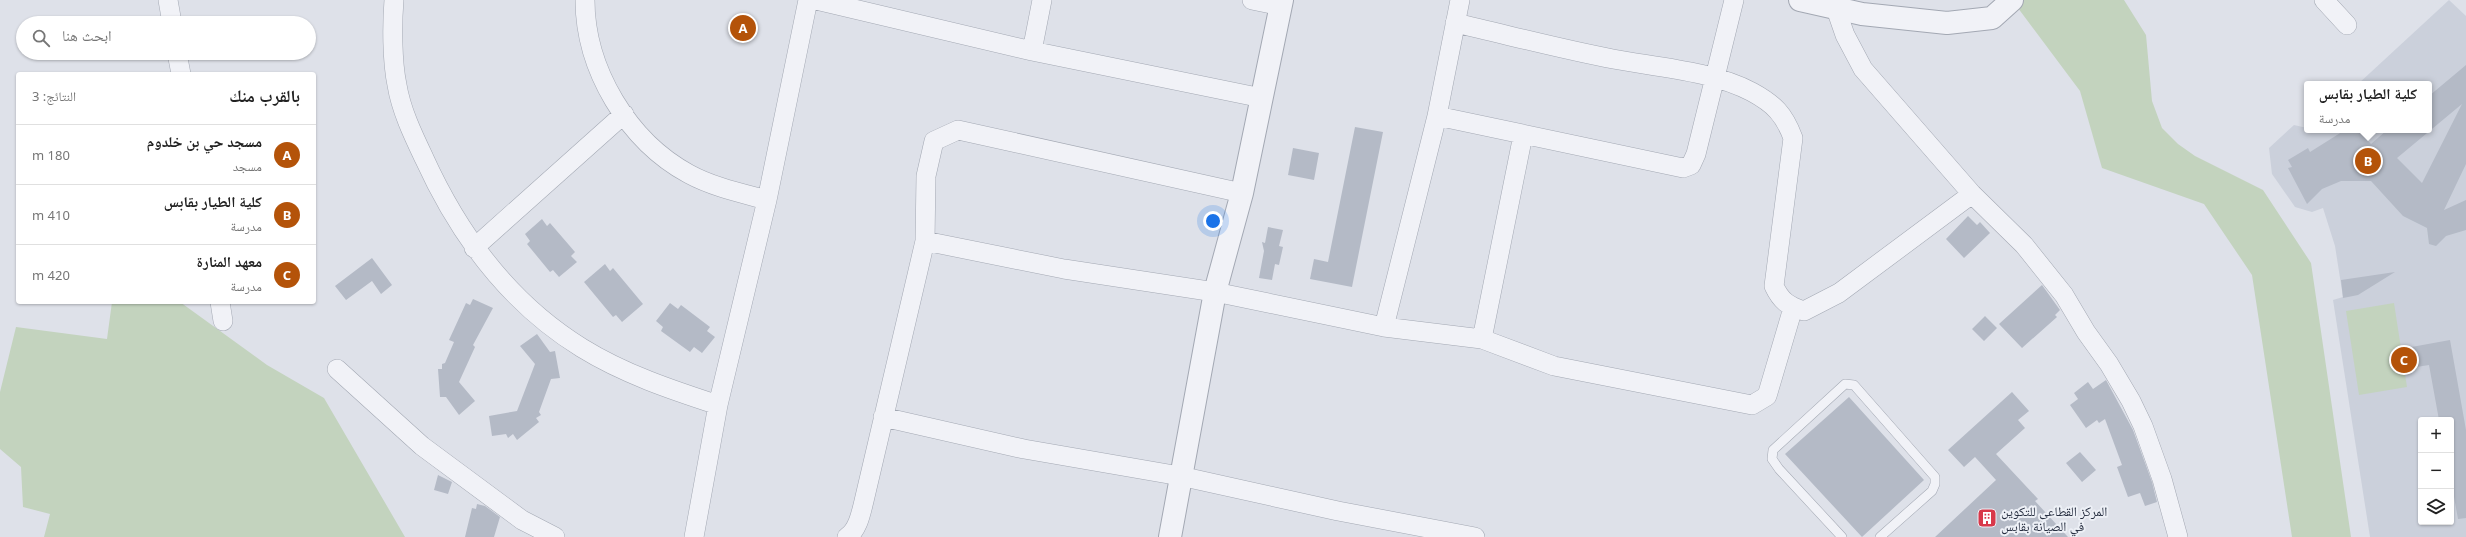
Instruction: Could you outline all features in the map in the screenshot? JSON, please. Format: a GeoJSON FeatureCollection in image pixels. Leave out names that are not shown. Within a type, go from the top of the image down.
{"type":"FeatureCollection","features":[{"type":"Feature","properties":{"kind":"street"},"geometry":{"type":"LineString","coordinates":[[168,0],[171,16]]}},
{"type":"Feature","properties":{"kind":"street"},"geometry":{"type":"LineString","coordinates":[[394,0],[397,84],[411,130],[438,190],[474,248],[491,271],[540,319],[582,348],[614,366],[718,405]]}},
{"type":"Feature","properties":{"kind":"street"},"geometry":{"type":"LineString","coordinates":[[585,0],[585,20],[598,71],[624,114],[637,132],[664,157],[689,174],[724,188],[767,200]]}},
{"type":"Feature","properties":{"kind":"street"},"geometry":{"type":"LineString","coordinates":[[694,537],[718,405],[767,200],[808,0]]}},
{"type":"Feature","properties":{"kind":"street"},"geometry":{"type":"LineString","coordinates":[[816,0],[1032,51],[1262,98]]}},
{"type":"Feature","properties":{"kind":"street"},"geometry":{"type":"LineString","coordinates":[[1032,51],[1042,0]]}},
{"type":"Feature","properties":{"kind":"street"},"geometry":{"type":"LineString","coordinates":[[1170,537],[1215,292],[1242,192],[1281,3],[1252,0]]}},
{"type":"Feature","properties":{"kind":"street"},"geometry":{"type":"LineString","coordinates":[[1384,327],[1436,116],[1460,0]]}},
{"type":"Feature","properties":{"kind":"street"},"geometry":{"type":"LineString","coordinates":[[1436,116],[1683,168],[1691,165],[1696,154],[1734,0]]}},
{"type":"Feature","properties":{"kind":"street"},"geometry":{"type":"LineString","coordinates":[[1800,0],[1947,23],[1992,18],[2012,0]]}},
{"type":"Feature","properties":{"kind":"street"},"geometry":{"type":"LineString","coordinates":[[2324,0],[2347,25]]}},
{"type":"Feature","properties":{"kind":"street"},"geometry":{"type":"LineString","coordinates":[[1851,8],[1845,35],[1863,69],[1972,194],[2011,230],[2060,290],[2131,400],[2162,479],[2178,537]]}},
{"type":"Feature","properties":{"kind":"street"},"geometry":{"type":"LineString","coordinates":[[1455,23],[1585,53],[1715,78],[1750,91],[1773,105],[1787,120],[1793,138],[1774,286],[1780,299],[1793,308],[1804,311],[1839,293],[1972,194]]}},
{"type":"Feature","properties":{"kind":"street"},"geometry":{"type":"LineString","coordinates":[[178,60],[181,72]]}},
{"type":"Feature","properties":{"kind":"street"},"geometry":{"type":"LineString","coordinates":[[474,248],[624,114]]}},
{"type":"Feature","properties":{"kind":"street"},"geometry":{"type":"LineString","coordinates":[[847,537],[852,534],[859,518],[925,241],[926,176],[934,141],[958,130],[1242,192]]}},
{"type":"Feature","properties":{"kind":"street"},"geometry":{"type":"LineString","coordinates":[[1482,339],[1523,135]]}},
{"type":"Feature","properties":{"kind":"street"},"geometry":{"type":"LineString","coordinates":[[925,241],[1064,269],[1215,292],[1384,327],[1482,339],[1554,366],[1752,405],[1767,396],[1793,308]]}},
{"type":"Feature","properties":{"kind":"street"},"geometry":{"type":"LineString","coordinates":[[220,304],[223,321]]}},
{"type":"Feature","properties":{"kind":"street"},"geometry":{"type":"LineString","coordinates":[[337,369],[439,460],[522,520],[555,537]]}},
{"type":"Feature","properties":{"kind":"street"},"geometry":{"type":"LineString","coordinates":[[883,417],[1024,449],[1180,476],[1330,509],[1475,537]]}},
{"type":"Feature","properties":{"kind":"lane"},"geometry":{"type":"LineString","coordinates":[[1842,537],[1779,469],[1772,459],[1773,450],[1845,384],[1854,385],[1934,477],[1935,484],[1932,491],[1880,537]]}},
{"type":"Feature","properties":{"kind":"shaded area"},"geometry":{"type":"Polygon","coordinates":[[[2449,0],[2466,16],[2466,537],[2370,537],[2333,300],[2343,297],[2335,246],[2323,208],[2312,212],[2295,207],[2272,174],[2269,148],[2294,125],[2304,127],[2304,133],[2432,133],[2432,81],[2361,81],[2449,0]]]}},
{"type":"Feature","properties":{"kind":"green space"},"geometry":{"type":"Polygon","coordinates":[[[2012,0],[2124,0],[2146,35],[2152,101],[2162,128],[2178,144],[2195,156],[2263,190],[2311,263],[2351,537],[2292,537],[2252,275],[2204,204],[2102,168],[2080,91],[2012,0]]]}},
{"type":"Feature","properties":{"kind":"green space"},"geometry":{"type":"Polygon","coordinates":[[[2394,303],[2407,387],[2359,395],[2346,311],[2394,303]]]}},
{"type":"Feature","properties":{"kind":"green space"},"geometry":{"type":"Polygon","coordinates":[[[112,304],[183,304],[267,365],[324,398],[405,537],[44,537],[50,514],[23,507],[21,467],[0,449],[0,392],[16,327],[107,339],[112,304]]]}},
{"type":"Feature","properties":{"kind":"building"},"geometry":{"type":"Polygon","coordinates":[[[2466,65],[2466,164],[2444,210],[2466,200],[2466,230],[2446,236],[2436,246],[2429,244],[2427,228],[2403,216],[2371,181],[2341,181],[2322,189],[2307,204],[2288,168],[2292,167],[2288,160],[2308,148],[2310,152],[2340,133],[2361,133],[2371,144],[2384,133],[2427,133],[2397,158],[2422,183],[2462,104],[2432,129],[2432,93],[2466,65]]]}},
{"type":"Feature","properties":{"kind":"building"},"geometry":{"type":"Polygon","coordinates":[[[1355,127],[1383,132],[1352,287],[1310,279],[1314,259],[1328,262],[1355,127]]]}},
{"type":"Feature","properties":{"kind":"building"},"geometry":{"type":"Polygon","coordinates":[[[1293,148],[1319,153],[1314,180],[1288,175],[1293,148]]]}},
{"type":"Feature","properties":{"kind":"building"},"geometry":{"type":"Polygon","coordinates":[[[1968,216],[1977,225],[1980,222],[1990,233],[1964,258],[1946,239],[1968,216]]]}},
{"type":"Feature","properties":{"kind":"building"},"geometry":{"type":"Polygon","coordinates":[[[542,219],[547,226],[550,223],[575,252],[571,256],[577,262],[559,277],[553,270],[550,272],[527,244],[530,241],[525,234],[542,219]]]}},
{"type":"Feature","properties":{"kind":"building"},"geometry":{"type":"Polygon","coordinates":[[[1268,227],[1283,230],[1279,246],[1283,247],[1279,265],[1275,264],[1272,280],[1259,278],[1264,251],[1262,242],[1265,243],[1268,227]]]}},
{"type":"Feature","properties":{"kind":"building"},"geometry":{"type":"Polygon","coordinates":[[[372,258],[392,285],[381,294],[372,281],[346,300],[335,286],[372,258]]]}},
{"type":"Feature","properties":{"kind":"building"},"geometry":{"type":"Polygon","coordinates":[[[605,264],[610,271],[613,268],[643,304],[622,322],[616,315],[613,317],[584,282],[605,264]]]}},
{"type":"Feature","properties":{"kind":"building"},"geometry":{"type":"Polygon","coordinates":[[[2395,272],[2358,295],[2343,298],[2341,280],[2395,272]]]}},
{"type":"Feature","properties":{"kind":"building"},"geometry":{"type":"Polygon","coordinates":[[[2042,285],[2060,310],[2055,315],[2057,317],[2022,348],[1999,324],[2042,285]]]}},
{"type":"Feature","properties":{"kind":"building"},"geometry":{"type":"Polygon","coordinates":[[[473,299],[493,308],[473,345],[475,347],[459,382],[475,401],[459,415],[446,397],[440,397],[438,369],[442,369],[442,364],[445,363],[454,342],[449,340],[466,303],[470,305],[473,299]]]}},
{"type":"Feature","properties":{"kind":"building"},"geometry":{"type":"Polygon","coordinates":[[[670,303],[678,309],[681,305],[710,327],[707,331],[715,337],[702,353],[694,347],[690,352],[661,331],[663,327],[656,321],[670,303]]]}},
{"type":"Feature","properties":{"kind":"building"},"geometry":{"type":"Polygon","coordinates":[[[1985,316],[1997,328],[1984,341],[1972,329],[1985,316]]]}},
{"type":"Feature","properties":{"kind":"building"},"geometry":{"type":"Polygon","coordinates":[[[537,334],[550,352],[555,351],[560,378],[551,379],[539,412],[541,415],[536,418],[539,422],[517,440],[513,434],[508,438],[506,434],[492,436],[489,416],[517,411],[535,364],[520,346],[537,334]]]}},
{"type":"Feature","properties":{"kind":"building"},"geometry":{"type":"Polygon","coordinates":[[[2450,340],[2466,430],[2466,518],[2458,519],[2454,497],[2454,417],[2438,417],[2429,365],[2410,368],[2406,348],[2450,340]]]}},
{"type":"Feature","properties":{"kind":"building"},"geometry":{"type":"Polygon","coordinates":[[[2106,380],[2133,430],[2152,482],[2157,502],[2145,506],[2140,493],[2128,497],[2117,467],[2122,465],[2105,419],[2099,423],[2097,420],[2086,428],[2070,405],[2078,399],[2074,393],[2088,382],[2093,389],[2106,380]]]}},
{"type":"Feature","properties":{"kind":"building"},"geometry":{"type":"Polygon","coordinates":[[[2012,392],[2029,411],[2018,420],[2025,428],[1996,454],[2038,499],[2035,501],[2068,537],[1935,537],[1996,480],[1975,457],[1964,467],[1948,450],[2012,392]]]}},
{"type":"Feature","properties":{"kind":"building"},"geometry":{"type":"Polygon","coordinates":[[[1849,397],[1924,480],[1862,537],[1785,454],[1849,397]]]}},
{"type":"Feature","properties":{"kind":"building"},"geometry":{"type":"Polygon","coordinates":[[[2080,452],[2096,470],[2082,482],[2066,463],[2080,452]]]}},
{"type":"Feature","properties":{"kind":"building"},"geometry":{"type":"Polygon","coordinates":[[[438,475],[452,482],[448,494],[434,490],[438,475]]]}},
{"type":"Feature","properties":{"kind":"building"},"geometry":{"type":"Polygon","coordinates":[[[477,504],[485,506],[500,517],[494,537],[465,537],[472,508],[476,509],[477,504]]]}},
{"type":"Feature","properties":{"kind":"place","name":"مسجد حي بن خلدوم"},"geometry":{"type":"Point","coordinates":[743,28]}},
{"type":"Feature","properties":{"kind":"place","name":"كلية الطيار بقابس"},"geometry":{"type":"Point","coordinates":[2368,161]}},
{"type":"Feature","properties":{"kind":"place","name":"معهد المنارة"},"geometry":{"type":"Point","coordinates":[2404,360]}},
{"type":"Feature","properties":{"kind":"place","name":"المركز القطاعى للتكوين في الصيانة بقابس"},"geometry":{"type":"Point","coordinates":[1987,518]}}]}
